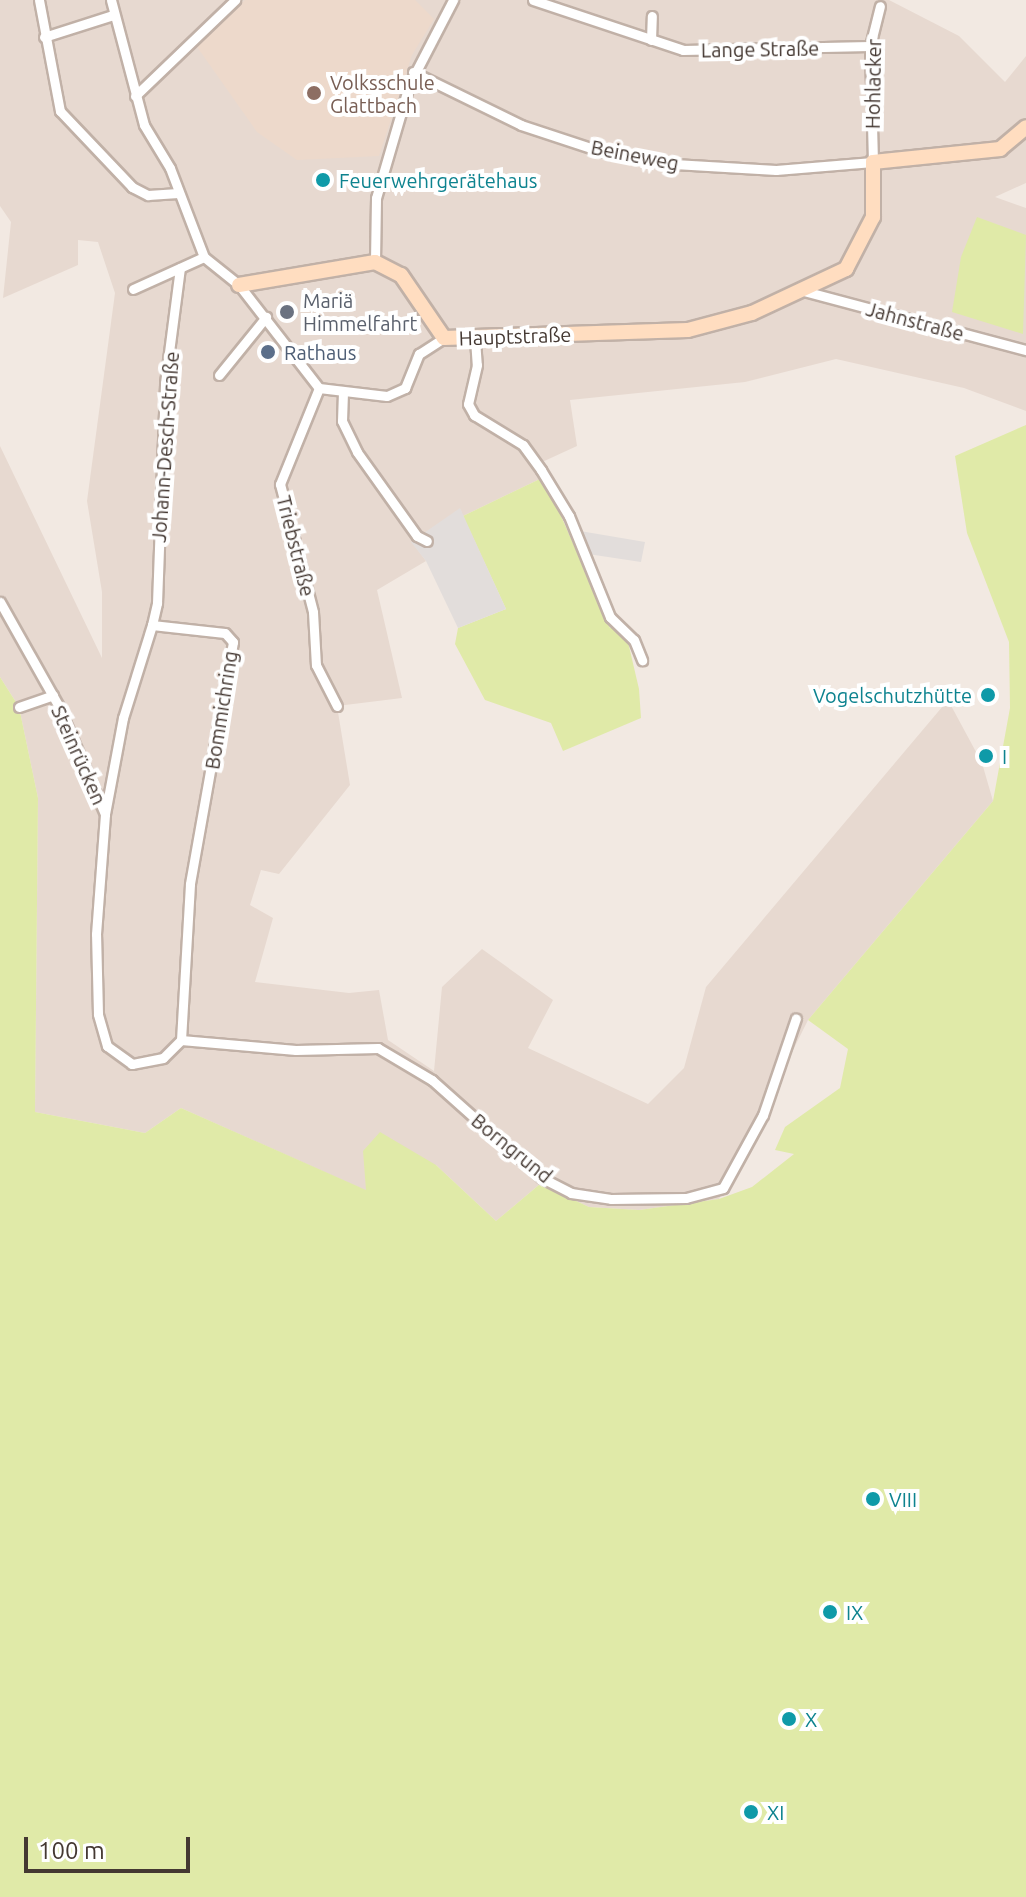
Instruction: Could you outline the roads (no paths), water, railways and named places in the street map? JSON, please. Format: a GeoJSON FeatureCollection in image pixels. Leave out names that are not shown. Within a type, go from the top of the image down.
{"type":"FeatureCollection","features":[{"type":"Feature","properties":{"kind":"street"},"geometry":{"type":"LineString","coordinates":[[39,0],[60,111],[101,159],[148,195],[178,193]]}},
{"type":"Feature","properties":{"kind":"street"},"geometry":{"type":"LineString","coordinates":[[111,0],[135,96],[204,257],[239,285],[319,388],[387,396],[405,388],[419,354],[444,338]]}},
{"type":"Feature","properties":{"kind":"street"},"geometry":{"type":"LineString","coordinates":[[135,96],[235,0]]}},
{"type":"Feature","properties":{"kind":"street"},"geometry":{"type":"LineString","coordinates":[[239,285],[375,262],[376,198],[413,72],[453,0]]}},
{"type":"Feature","properties":{"kind":"street","name":"Lange Straße"},"geometry":{"type":"LineString","coordinates":[[533,0],[683,50],[870,46]]}},
{"type":"Feature","properties":{"kind":"street","name":"Hohlacker"},"geometry":{"type":"LineString","coordinates":[[873,162],[870,46],[880,6]]}},
{"type":"Feature","properties":{"kind":"street"},"geometry":{"type":"LineString","coordinates":[[44,37],[113,15]]}},
{"type":"Feature","properties":{"kind":"street"},"geometry":{"type":"LineString","coordinates":[[651,40],[652,16]]}},
{"type":"Feature","properties":{"kind":"street","name":"Beineweg"},"geometry":{"type":"LineString","coordinates":[[413,72],[521,125],[600,151],[674,164],[776,170],[873,162]]}},
{"type":"Feature","properties":{"kind":"street"},"geometry":{"type":"LineString","coordinates":[[873,162],[1000,149],[1026,127]]}},
{"type":"Feature","properties":{"kind":"street","name":"Hauptstraße"},"geometry":{"type":"LineString","coordinates":[[375,262],[401,275],[444,338],[688,330],[737,318],[804,291],[846,269],[873,217],[873,162]]}},
{"type":"Feature","properties":{"kind":"street"},"geometry":{"type":"LineString","coordinates":[[133,289],[204,257]]}},
{"type":"Feature","properties":{"kind":"street","name":"Johann-Desch-Straße"},"geometry":{"type":"LineString","coordinates":[[152,625],[157,603],[165,383],[180,268]]}},
{"type":"Feature","properties":{"kind":"street","name":"Jahnstraße"},"geometry":{"type":"LineString","coordinates":[[804,291],[1026,350]]}},
{"type":"Feature","properties":{"kind":"street"},"geometry":{"type":"LineString","coordinates":[[219,375],[266,317]]}},
{"type":"Feature","properties":{"kind":"street"},"geometry":{"type":"LineString","coordinates":[[475,339],[477,365],[468,404],[474,415],[523,445],[541,470],[569,516],[610,617],[634,640],[642,660]]}},
{"type":"Feature","properties":{"kind":"street","name":"Triebstraße"},"geometry":{"type":"LineString","coordinates":[[319,388],[280,484],[313,612],[316,665],[337,706]]}},
{"type":"Feature","properties":{"kind":"street"},"geometry":{"type":"LineString","coordinates":[[343,392],[342,421],[357,452],[417,536],[427,541]]}},
{"type":"Feature","properties":{"kind":"street","name":"Steinrücken"},"geometry":{"type":"LineString","coordinates":[[0,602],[53,695],[105,814]]}},
{"type":"Feature","properties":{"kind":"street"},"geometry":{"type":"LineString","coordinates":[[152,625],[123,718],[105,814],[96,934],[98,1014],[107,1046],[132,1064],[163,1058],[181,1040]]}},
{"type":"Feature","properties":{"kind":"street","name":"Bommichring"},"geometry":{"type":"LineString","coordinates":[[152,625],[225,633],[233,642],[190,884],[181,1040]]}},
{"type":"Feature","properties":{"kind":"street","name":"Steinrücken"},"geometry":{"type":"LineString","coordinates":[[19,707],[53,695]]}},
{"type":"Feature","properties":{"kind":"street","name":"Borngrund"},"geometry":{"type":"LineString","coordinates":[[181,1040],[296,1050],[378,1048],[432,1080],[542,1178],[571,1193],[611,1199],[686,1198],[723,1188],[763,1115],[796,1018]]}},
{"type":"Feature","properties":{"kind":"place","name":"Volksschule Glattbach"},"geometry":{"type":"Point","coordinates":[314,93]}},
{"type":"Feature","properties":{"kind":"place","name":"Feuerwehrgerätehaus"},"geometry":{"type":"Point","coordinates":[323,180]}},
{"type":"Feature","properties":{"kind":"place","name":"Mariä Himmelfahrt"},"geometry":{"type":"Point","coordinates":[287,312]}},
{"type":"Feature","properties":{"kind":"place","name":"Rathaus"},"geometry":{"type":"Point","coordinates":[268,352]}},
{"type":"Feature","properties":{"kind":"place","name":"Vogelschutzhütte"},"geometry":{"type":"Point","coordinates":[988,695]}},
{"type":"Feature","properties":{"kind":"place","name":"I"},"geometry":{"type":"Point","coordinates":[986,756]}},
{"type":"Feature","properties":{"kind":"place","name":"VIII"},"geometry":{"type":"Point","coordinates":[873,1499]}},
{"type":"Feature","properties":{"kind":"place","name":"IX"},"geometry":{"type":"Point","coordinates":[830,1612]}},
{"type":"Feature","properties":{"kind":"place","name":"X"},"geometry":{"type":"Point","coordinates":[789,1719]}},
{"type":"Feature","properties":{"kind":"place","name":"XI"},"geometry":{"type":"Point","coordinates":[751,1812]}}]}
